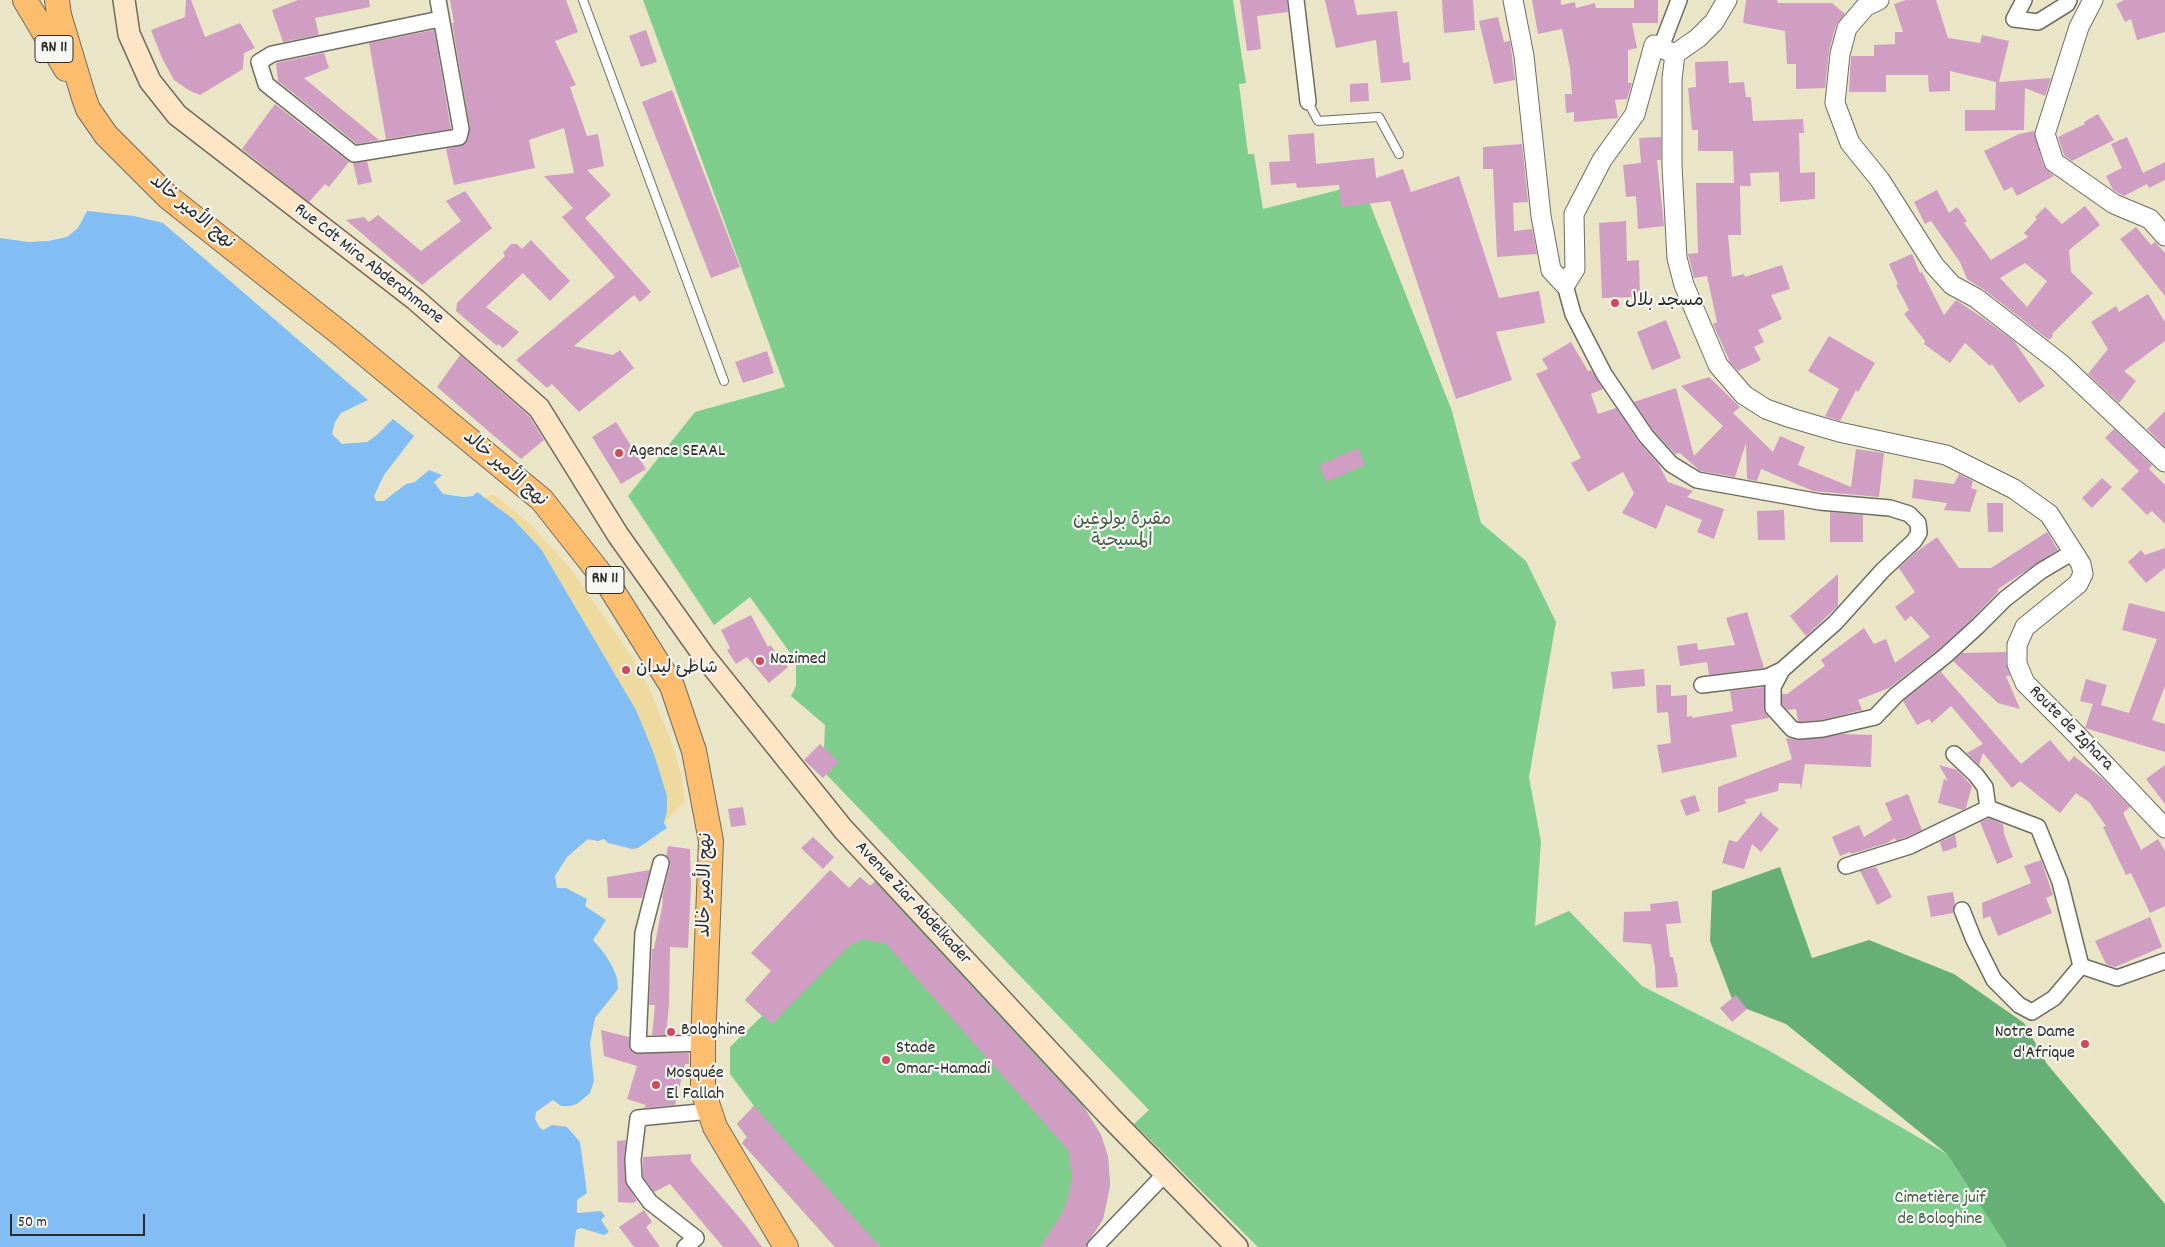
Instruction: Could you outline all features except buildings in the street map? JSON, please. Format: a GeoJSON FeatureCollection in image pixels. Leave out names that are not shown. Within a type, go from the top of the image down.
{"type":"FeatureCollection","features":[{"type":"Feature","properties":{"kind":"main road","name":"RN 11"},"geometry":{"type":"LineString","coordinates":[[25,0],[84,98]]}},
{"type":"Feature","properties":{"kind":"main road","name":"RN 11"},"geometry":{"type":"LineString","coordinates":[[56,0],[59,16],[84,98]]}},
{"type":"Feature","properties":{"kind":"main road","name":"Rue Cdt Mira Abderahmane"},"geometry":{"type":"LineString","coordinates":[[124,0],[129,34],[150,81],[177,115],[416,300],[539,408],[618,536]]}},
{"type":"Feature","properties":{"kind":"main road","name":"نهج الأمير خالد"},"geometry":{"type":"LineString","coordinates":[[84,98],[88,109],[106,135],[168,197],[341,334],[542,500],[609,585],[672,686],[694,751],[711,841],[703,1043],[703,1091],[715,1127],[786,1247]]}},
{"type":"Feature","properties":{"kind":"main road","name":"Avenue Ziar Abdelkader"},"geometry":{"type":"LineString","coordinates":[[618,536],[704,656],[843,829],[1005,1005],[1237,1247]]}},
{"type":"Feature","properties":{"kind":"street"},"geometry":{"type":"LineString","coordinates":[[438,0],[461,129],[458,137],[354,154],[266,84],[260,62],[272,54],[440,18]]}},
{"type":"Feature","properties":{"kind":"street"},"geometry":{"type":"LineString","coordinates":[[1296,0],[1308,102]]}},
{"type":"Feature","properties":{"kind":"street"},"geometry":{"type":"LineString","coordinates":[[1513,0],[1524,56],[1541,216],[1551,270],[1565,285],[1573,314],[1604,374],[1646,436],[1670,464],[1697,480],[1820,502],[1890,508],[1910,514],[1918,523],[1919,533],[1914,541],[1883,570],[1835,623],[1782,670],[1767,677],[1702,685]]}},
{"type":"Feature","properties":{"kind":"street"},"geometry":{"type":"LineString","coordinates":[[1679,0],[1668,50],[1672,80],[1672,166],[1677,258],[1684,285],[1718,364],[1744,396],[1766,409],[1839,432],[1946,455],[2014,489],[2049,514],[2073,552],[2041,571],[2005,599],[1972,632],[1896,695],[1875,717],[1823,729],[1799,731],[1792,729],[1773,708],[1773,687],[1782,670]]}},
{"type":"Feature","properties":{"kind":"street"},"geometry":{"type":"LineString","coordinates":[[1565,285],[1575,269],[1574,214],[1602,160],[1635,114],[1654,45],[1668,50],[1698,38],[1714,22],[1727,0]]}},
{"type":"Feature","properties":{"kind":"street"},"geometry":{"type":"LineString","coordinates":[[1879,0],[1866,6],[1847,28],[1840,54],[1835,103],[1850,143],[1880,180],[1934,265],[1952,285],[1976,298],[2060,363],[2165,462]]}},
{"type":"Feature","properties":{"kind":"street"},"geometry":{"type":"LineString","coordinates":[[2024,0],[2014,19],[2038,22],[2067,4],[2069,0]]}},
{"type":"Feature","properties":{"kind":"street"},"geometry":{"type":"LineString","coordinates":[[2093,0],[2079,27],[2045,134],[2054,162],[2114,204],[2150,219],[2165,236]]}},
{"type":"Feature","properties":{"kind":"street","name":"Route de Zghara"},"geometry":{"type":"LineString","coordinates":[[2073,552],[2081,564],[2083,574],[2078,584],[2025,627],[2017,645],[2017,664],[2024,683],[2095,753],[2165,828]]}},
{"type":"Feature","properties":{"kind":"street"},"geometry":{"type":"LineString","coordinates":[[1954,754],[1976,775],[1985,787],[1988,808]]}},
{"type":"Feature","properties":{"kind":"street"},"geometry":{"type":"LineString","coordinates":[[1846,866],[1910,846],[1988,808],[2038,827],[2060,882],[2081,966]]}},
{"type":"Feature","properties":{"kind":"street"},"geometry":{"type":"LineString","coordinates":[[661,862],[644,933],[638,1044],[703,1043]]}},
{"type":"Feature","properties":{"kind":"street"},"geometry":{"type":"LineString","coordinates":[[1962,910],[1974,940],[1994,980],[2019,1005],[2032,1012],[2054,998],[2081,966]]}},
{"type":"Feature","properties":{"kind":"street"},"geometry":{"type":"LineString","coordinates":[[2081,966],[2117,978],[2165,961]]}},
{"type":"Feature","properties":{"kind":"street"},"geometry":{"type":"LineString","coordinates":[[685,1247],[696,1238],[650,1202],[634,1180],[632,1159],[638,1118],[710,1111]]}},
{"type":"Feature","properties":{"kind":"street"},"geometry":{"type":"LineString","coordinates":[[1095,1247],[1165,1174]]}},
{"type":"Feature","properties":{"kind":"lane"},"geometry":{"type":"LineString","coordinates":[[584,0],[724,381]]}},
{"type":"Feature","properties":{"kind":"lane"},"geometry":{"type":"LineString","coordinates":[[1308,102],[1318,121],[1379,117],[1399,154]]}},
{"type":"Feature","properties":{"kind":"green space","name":"مقبرة بولوغين المسيحية"},"geometry":{"type":"Polygon","coordinates":[[[643,0],[1233,0],[1246,83],[1239,84],[1248,154],[1254,154],[1263,209],[1362,184],[1452,411],[1481,523],[1526,561],[1556,622],[1529,777],[1541,842],[1535,926],[1569,911],[1642,986],[1768,1050],[1947,1154],[2007,1247],[1258,1247],[1134,1124],[1149,1110],[823,771],[825,725],[791,696],[796,686],[796,661],[750,597],[714,625],[628,496],[695,412],[785,387],[643,0]]]}},
{"type":"Feature","properties":{"kind":"green space"},"geometry":{"type":"Polygon","coordinates":[[[1780,867],[1812,958],[1869,940],[1954,974],[2024,1023],[2047,1064],[2165,1204],[2165,1247],[2007,1247],[1947,1154],[1786,1024],[1734,1004],[1710,941],[1712,891],[1780,867]]]}},
{"type":"Feature","properties":{"kind":"green space","name":"Stade Omar-Hamadi"},"geometry":{"type":"Polygon","coordinates":[[[830,870],[849,888],[860,877],[870,886],[876,881],[1083,1105],[1101,1135],[1108,1157],[1110,1186],[1103,1219],[1085,1247],[880,1247],[877,1243],[872,1247],[835,1247],[742,1143],[747,1137],[737,1124],[754,1106],[730,1074],[730,1047],[762,1016],[745,1000],[771,971],[830,870]]]}},
{"type":"Feature","properties":{"kind":"sand","name":"شاطئ ليدان"},"geometry":{"type":"Polygon","coordinates":[[[491,495],[496,496],[530,524],[571,569],[630,654],[648,686],[670,738],[681,774],[685,801],[664,823],[667,810],[653,751],[636,710],[541,549],[513,519],[485,498],[491,495]]]}},
{"type":"Feature","properties":{"kind":"water"},"geometry":{"type":"Polygon","coordinates":[[[87,211],[134,216],[163,223],[368,400],[341,413],[335,422],[332,434],[342,444],[367,442],[393,419],[414,436],[384,475],[374,496],[376,501],[384,501],[406,484],[415,482],[429,470],[442,475],[434,482],[443,494],[463,497],[473,496],[477,492],[513,519],[541,549],[636,710],[653,751],[667,796],[667,810],[664,823],[667,828],[638,848],[632,849],[608,843],[604,839],[598,841],[588,839],[567,857],[555,876],[557,888],[566,888],[587,899],[585,906],[606,920],[593,940],[612,966],[617,978],[618,989],[595,1018],[590,1043],[594,1081],[590,1093],[577,1104],[570,1106],[561,1106],[553,1100],[536,1112],[535,1119],[543,1130],[552,1125],[567,1127],[580,1142],[587,1193],[577,1200],[577,1213],[601,1211],[605,1216],[601,1220],[609,1232],[604,1235],[581,1228],[576,1230],[574,1247],[0,1247],[0,238],[28,242],[48,241],[67,237],[78,228],[87,211]]]}},
{"type":"Feature","properties":{"kind":"place","name":"مسجد بلال"},"geometry":{"type":"Point","coordinates":[1615,303]}},
{"type":"Feature","properties":{"kind":"place","name":"Agence SEAAL"},"geometry":{"type":"Point","coordinates":[619,453]}},
{"type":"Feature","properties":{"kind":"place","name":"Nazimed"},"geometry":{"type":"Point","coordinates":[760,661]}},
{"type":"Feature","properties":{"kind":"place","name":"شاطئ ليدان"},"geometry":{"type":"Point","coordinates":[626,670]}},
{"type":"Feature","properties":{"kind":"place","name":"Bologhine"},"geometry":{"type":"Point","coordinates":[671,1032]}},
{"type":"Feature","properties":{"kind":"place","name":"Notre Dame d'Afrique"},"geometry":{"type":"Point","coordinates":[2085,1044]}},
{"type":"Feature","properties":{"kind":"place","name":"Stade Omar-Hamadi"},"geometry":{"type":"Point","coordinates":[886,1060]}},
{"type":"Feature","properties":{"kind":"place","name":"Mosquée El Fallah"},"geometry":{"type":"Point","coordinates":[656,1085]}},
{"type":"Feature","properties":{"kind":"park label","name":"Cimetière juif de Bologhine"},"geometry":{"type":"Point","coordinates":[1940,1210]}}]}
